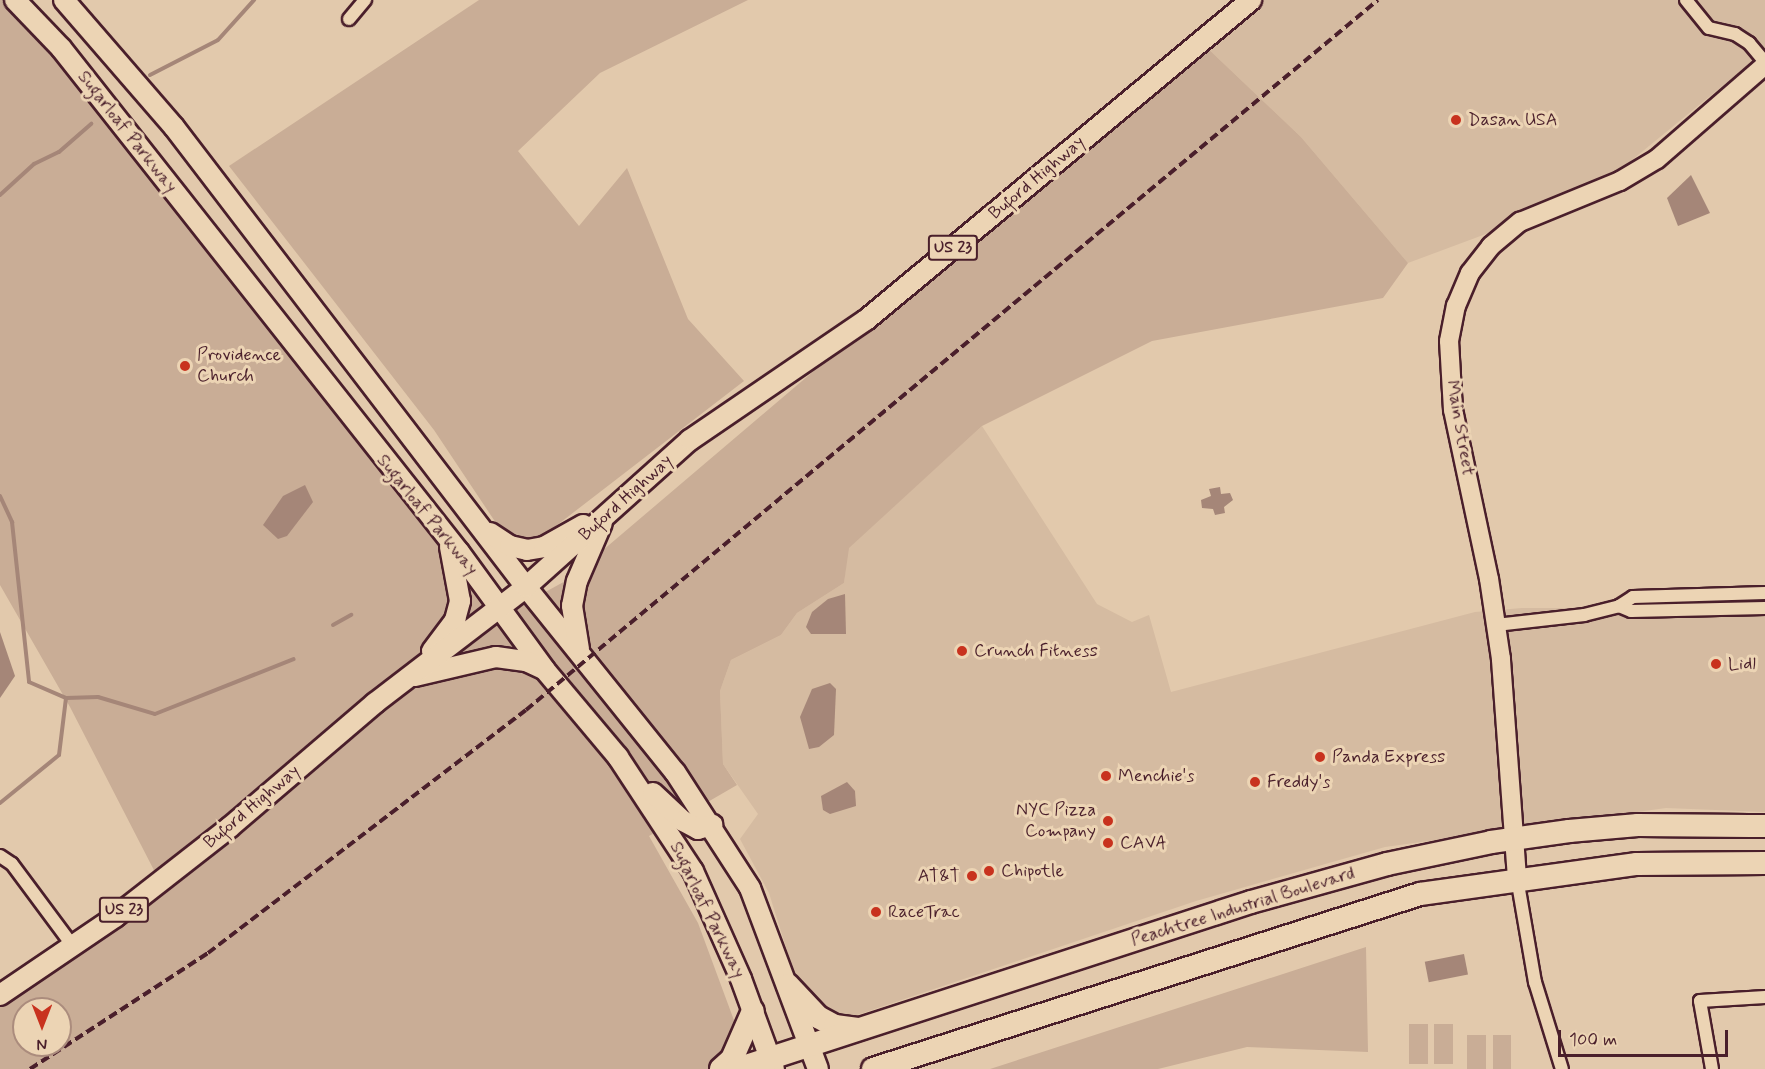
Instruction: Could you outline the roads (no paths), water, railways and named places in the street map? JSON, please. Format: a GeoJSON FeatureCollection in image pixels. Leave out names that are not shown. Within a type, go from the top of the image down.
{"type":"FeatureCollection","features":[{"type":"Feature","properties":{"kind":"highway","name":"Peachtree Industrial Boulevard"},"geometry":{"type":"LineString","coordinates":[[737,1069],[772,1064],[809,1046],[860,1029],[1251,902],[1387,864],[1513,838],[1638,825],[1765,826]]}},
{"type":"Feature","properties":{"kind":"highway"},"geometry":{"type":"LineString","coordinates":[[873,1069],[1409,897],[1517,878],[1637,864],[1765,863]]}},
{"type":"Feature","properties":{"kind":"highway"},"geometry":{"type":"LineString","coordinates":[[788,985],[818,1017],[835,1026],[860,1029]]}},
{"type":"Feature","properties":{"kind":"highway"},"geometry":{"type":"LineString","coordinates":[[721,1069],[732,1059],[753,1011]]}},
{"type":"Feature","properties":{"kind":"main road","name":"Sugarloaf Parkway"},"geometry":{"type":"LineString","coordinates":[[15,0],[61,48],[447,538],[545,670],[618,757],[693,871],[753,1011],[772,1064]]}},
{"type":"Feature","properties":{"kind":"main road","name":"Sugarloaf Parkway"},"geometry":{"type":"LineString","coordinates":[[63,0],[174,127],[526,587],[712,825],[750,888],[818,1069]]}},
{"type":"Feature","properties":{"kind":"main road","name":"Buford Highway"},"geometry":{"type":"LineString","coordinates":[[0,995],[73,946],[230,826],[413,674],[526,587],[690,440],[866,320],[1251,0]]}},
{"type":"Feature","properties":{"kind":"main road"},"geometry":{"type":"LineString","coordinates":[[479,524],[510,546],[527,550],[544,547],[605,517]]}},
{"type":"Feature","properties":{"kind":"main road"},"geometry":{"type":"LineString","coordinates":[[581,655],[572,606],[577,581],[605,517]]}},
{"type":"Feature","properties":{"kind":"main road"},"geometry":{"type":"LineString","coordinates":[[413,674],[455,620],[460,601],[459,578],[447,538]]}},
{"type":"Feature","properties":{"kind":"main road"},"geometry":{"type":"LineString","coordinates":[[413,674],[496,657],[526,661],[545,670]]}},
{"type":"Feature","properties":{"kind":"main road"},"geometry":{"type":"LineString","coordinates":[[618,757],[683,821],[698,829],[712,825]]}},
{"type":"Feature","properties":{"kind":"street"},"geometry":{"type":"LineString","coordinates":[[350,19],[364,0]]}},
{"type":"Feature","properties":{"kind":"street"},"geometry":{"type":"LineString","coordinates":[[1686,0],[1709,28],[1735,34],[1749,43],[1765,63]]}},
{"type":"Feature","properties":{"kind":"street","name":"Main Street"},"geometry":{"type":"LineString","coordinates":[[1517,878],[1496,625],[1453,411],[1449,341],[1470,273],[1491,246],[1520,222],[1620,181],[1657,159],[1765,63]]}},
{"type":"Feature","properties":{"kind":"street"},"geometry":{"type":"LineString","coordinates":[[1496,625],[1584,615],[1619,606],[1633,597],[1765,592]]}},
{"type":"Feature","properties":{"kind":"street"},"geometry":{"type":"LineString","coordinates":[[1619,606],[1631,611],[1765,608]]}},
{"type":"Feature","properties":{"kind":"street"},"geometry":{"type":"LineString","coordinates":[[0,856],[12,864],[73,946]]}},
{"type":"Feature","properties":{"kind":"street"},"geometry":{"type":"LineString","coordinates":[[1517,878],[1535,982],[1562,1069]]}},
{"type":"Feature","properties":{"kind":"street"},"geometry":{"type":"LineString","coordinates":[[1712,1069],[1700,1001],[1765,998]]}},
{"type":"Feature","properties":{"kind":"waterway"},"geometry":{"type":"LineString","coordinates":[[150,75],[218,40],[254,0]]}},
{"type":"Feature","properties":{"kind":"waterway"},"geometry":{"type":"LineString","coordinates":[[0,195],[34,164],[59,152],[91,124]]}},
{"type":"Feature","properties":{"kind":"waterway"},"geometry":{"type":"LineString","coordinates":[[0,496],[12,522],[29,682],[66,698],[98,697],[155,714],[294,659]]}},
{"type":"Feature","properties":{"kind":"waterway"},"geometry":{"type":"LineString","coordinates":[[333,625],[351,615]]}},
{"type":"Feature","properties":{"kind":"waterway"},"geometry":{"type":"LineString","coordinates":[[0,803],[59,755],[66,698]]}},
{"type":"Feature","properties":{"kind":"railway"},"geometry":{"type":"LineString","coordinates":[[30,1069],[208,953],[526,710],[1378,0]]}},
{"type":"Feature","properties":{"kind":"place","name":"Dasan USA"},"geometry":{"type":"Point","coordinates":[1456,120]}},
{"type":"Feature","properties":{"kind":"place","name":"Providence Church"},"geometry":{"type":"Point","coordinates":[185,366]}},
{"type":"Feature","properties":{"kind":"place","name":"Crunch Fitness"},"geometry":{"type":"Point","coordinates":[962,651]}},
{"type":"Feature","properties":{"kind":"place","name":"Lidl"},"geometry":{"type":"Point","coordinates":[1716,664]}},
{"type":"Feature","properties":{"kind":"place","name":"Panda Express"},"geometry":{"type":"Point","coordinates":[1320,757]}},
{"type":"Feature","properties":{"kind":"place","name":"Menchie's"},"geometry":{"type":"Point","coordinates":[1106,776]}},
{"type":"Feature","properties":{"kind":"place","name":"Freddy's"},"geometry":{"type":"Point","coordinates":[1255,782]}},
{"type":"Feature","properties":{"kind":"place","name":"NYC Pizza Company"},"geometry":{"type":"Point","coordinates":[1108,821]}},
{"type":"Feature","properties":{"kind":"place","name":"CAVA"},"geometry":{"type":"Point","coordinates":[1108,843]}},
{"type":"Feature","properties":{"kind":"place","name":"Chipotle"},"geometry":{"type":"Point","coordinates":[989,871]}},
{"type":"Feature","properties":{"kind":"place","name":"AT&T"},"geometry":{"type":"Point","coordinates":[972,876]}},
{"type":"Feature","properties":{"kind":"place","name":"RaceTrac"},"geometry":{"type":"Point","coordinates":[876,912]}}]}
